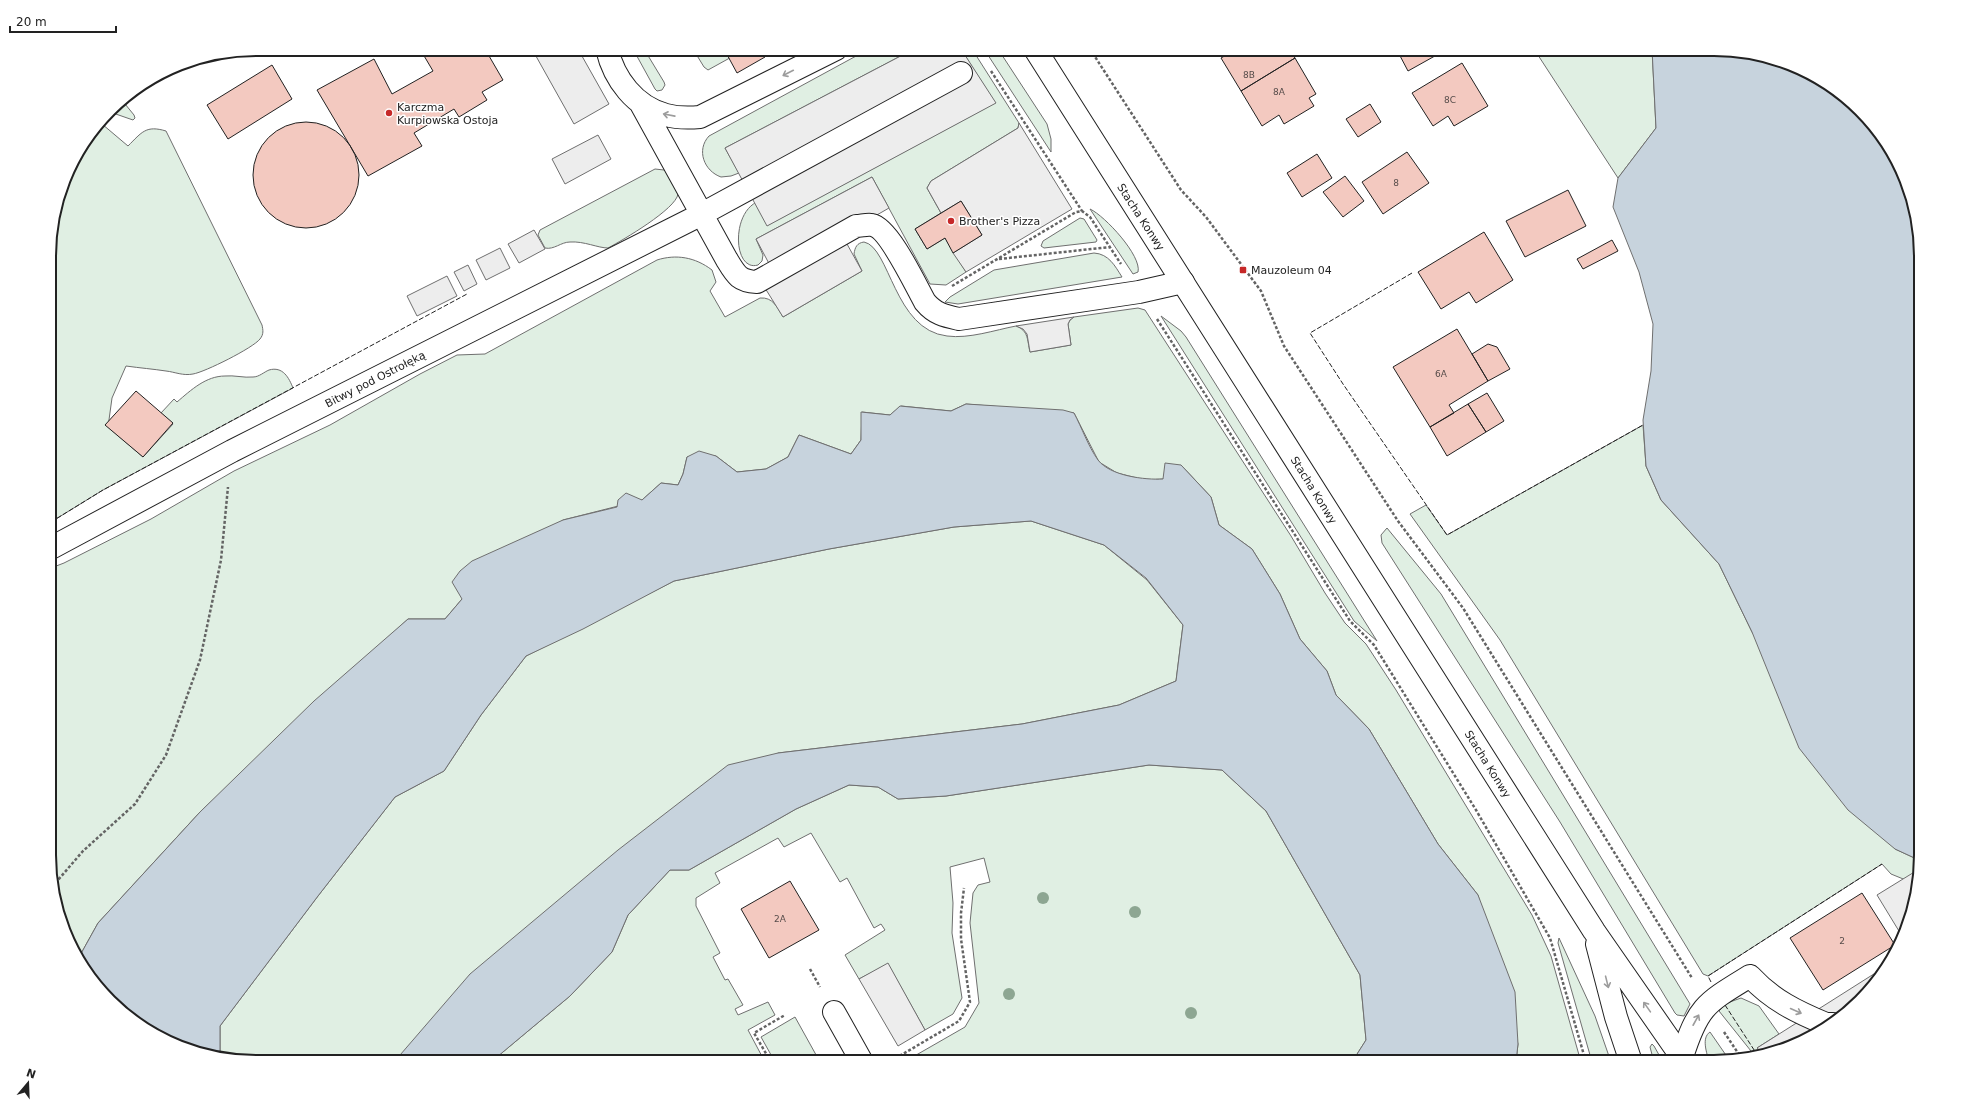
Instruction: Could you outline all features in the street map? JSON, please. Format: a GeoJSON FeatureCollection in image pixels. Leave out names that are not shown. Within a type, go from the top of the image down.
{"type":"FeatureCollection","features":[{"type":"Feature","properties":{"kind":"main road"},"geometry":{"type":"LineString","coordinates":[[609,56],[610,61],[620,81],[641,104],[735,274],[745,282],[757,282],[856,226],[872,224],[882,230],[892,242],[925,302],[932,311],[942,316],[959,319],[1139,292],[1183,282]]}},
{"type":"Feature","properties":{"kind":"main road"},"geometry":{"type":"LineString","coordinates":[[641,104],[665,115],[700,117],[822,56]]}},
{"type":"Feature","properties":{"kind":"main road","name":"Stacha Konwy"},"geometry":{"type":"LineString","coordinates":[[1039,56],[1594,931],[1680,1055]]}},
{"type":"Feature","properties":{"kind":"main road","name":"Bitwy pod Ostrołęką"},"geometry":{"type":"LineString","coordinates":[[56,545],[232,451],[702,214],[961,73]]}},
{"type":"Feature","properties":{"kind":"main road","name":"Stacha Konwy"},"geometry":{"type":"LineString","coordinates":[[1594,931],[1616,1016],[1629,1055]]}},
{"type":"Feature","properties":{"kind":"main road"},"geometry":{"type":"LineString","coordinates":[[1684,1055],[1696,1018],[1706,1005],[1714,998],[1750,976],[1759,986],[1790,1008],[1823,1023]]}},
{"type":"Feature","properties":{"kind":"main road"},"geometry":{"type":"LineString","coordinates":[[834,1012],[858,1055]]}},
{"type":"Feature","properties":{"kind":"path"},"geometry":{"type":"LineString","coordinates":[[1095,56],[1181,190],[1206,216],[1261,291],[1284,346],[1398,521],[1463,608],[1696,986],[1706,1005],[1738,1053]]}},
{"type":"Feature","properties":{"kind":"path"},"geometry":{"type":"LineString","coordinates":[[990,69],[1082,211],[1090,217],[1110,247],[1350,621],[1374,645],[1523,889],[1550,938],[1584,1055]]}},
{"type":"Feature","properties":{"kind":"path"},"geometry":{"type":"LineString","coordinates":[[925,302],[1076,212],[1082,211]]}},
{"type":"Feature","properties":{"kind":"path"},"geometry":{"type":"LineString","coordinates":[[997,260],[1110,247]]}},
{"type":"Feature","properties":{"kind":"path"},"geometry":{"type":"LineString","coordinates":[[58,880],[83,851],[136,804],[166,755],[202,652],[221,560],[232,451]]}},
{"type":"Feature","properties":{"kind":"path"},"geometry":{"type":"LineString","coordinates":[[901,1055],[959,1021],[970,1002],[961,939],[961,914],[964,888]]}},
{"type":"Feature","properties":{"kind":"path"},"geometry":{"type":"LineString","coordinates":[[767,1055],[754,1033],[785,1015]]}},
{"type":"Feature","properties":{"kind":"green space"},"geometry":{"type":"Polygon","coordinates":[[[637,56],[648,56],[664,82],[665,85],[662,90],[657,91],[637,56]]]}},
{"type":"Feature","properties":{"kind":"green space"},"geometry":{"type":"Polygon","coordinates":[[[697,56],[733,56],[708,70],[704,67],[697,56]]]}},
{"type":"Feature","properties":{"kind":"green space"},"geometry":{"type":"Polygon","coordinates":[[[856,56],[901,56],[725,148],[739,173],[721,177],[710,170],[706,165],[703,154],[703,147],[709,136],[856,56]]]}},
{"type":"Feature","properties":{"kind":"green space"},"geometry":{"type":"Polygon","coordinates":[[[965,56],[976,56],[1019,123],[1018,128],[931,181],[927,188],[941,213],[915,229],[927,249],[945,238],[966,272],[946,285],[930,284],[872,177],[756,239],[763,255],[762,261],[758,265],[750,265],[744,260],[740,252],[738,242],[739,231],[747,210],[755,203],[768,225],[995,103],[965,56]]]}},
{"type":"Feature","properties":{"kind":"green space"},"geometry":{"type":"Polygon","coordinates":[[[989,56],[1003,56],[1047,124],[1051,139],[1051,152],[989,56]]]}},
{"type":"Feature","properties":{"kind":"green space"},"geometry":{"type":"Polygon","coordinates":[[[1539,56],[1652,56],[1656,128],[1618,178],[1539,56]]]}},
{"type":"Feature","properties":{"kind":"green space"},"geometry":{"type":"Polygon","coordinates":[[[126,105],[134,115],[135,118],[133,120],[116,114],[126,105]]]}},
{"type":"Feature","properties":{"kind":"green space"},"geometry":{"type":"Polygon","coordinates":[[[104,126],[128,146],[145,131],[149,129],[159,129],[166,131],[262,325],[263,330],[260,339],[256,343],[239,354],[193,374],[182,374],[126,366],[112,398],[108,427],[143,457],[173,424],[161,413],[174,399],[177,402],[193,388],[211,378],[225,376],[255,377],[274,369],[282,371],[285,374],[290,380],[293,388],[103,490],[56,519],[56,243],[60,217],[71,179],[83,156],[97,134],[104,126]]]}},
{"type":"Feature","properties":{"kind":"green space"},"geometry":{"type":"Polygon","coordinates":[[[655,169],[664,170],[672,174],[677,186],[678,194],[668,208],[648,224],[608,248],[586,243],[567,242],[551,248],[545,248],[538,235],[540,230],[655,169]]]}},
{"type":"Feature","properties":{"kind":"green space"},"geometry":{"type":"Polygon","coordinates":[[[1090,209],[1097,213],[1113,228],[1129,247],[1138,265],[1138,272],[1133,274],[1090,209]]]}},
{"type":"Feature","properties":{"kind":"green space"},"geometry":{"type":"Polygon","coordinates":[[[1080,218],[1084,219],[1097,240],[1096,242],[1044,248],[1041,246],[1043,241],[1080,218]]]}},
{"type":"Feature","properties":{"kind":"green space"},"geometry":{"type":"Polygon","coordinates":[[[864,242],[873,247],[904,305],[915,319],[929,330],[947,336],[955,337],[982,334],[1016,326],[1025,333],[1030,352],[1071,345],[1068,324],[1074,317],[1138,308],[1145,310],[1291,536],[1325,593],[1345,623],[1366,644],[1396,690],[1532,915],[1551,956],[1579,1055],[1517,1055],[1518,1044],[1478,895],[1438,844],[1369,729],[1336,695],[1327,671],[1300,639],[1280,594],[1252,549],[1219,525],[1211,497],[1181,465],[1163,479],[1145,480],[1117,473],[1099,462],[1074,413],[966,404],[951,411],[901,406],[890,415],[862,412],[861,440],[851,454],[799,435],[788,457],[766,469],[737,472],[716,456],[687,457],[683,474],[678,485],[661,483],[642,500],[563,520],[462,599],[445,619],[408,619],[200,812],[98,923],[82,952],[71,932],[63,907],[56,868],[56,566],[151,519],[234,471],[330,425],[420,374],[457,355],[485,354],[657,260],[671,257],[685,258],[699,262],[712,270],[716,282],[710,291],[725,317],[760,298],[764,298],[768,299],[777,306],[783,317],[862,271],[854,254],[855,249],[860,243],[864,242]]]}},
{"type":"Feature","properties":{"kind":"green space"},"geometry":{"type":"Polygon","coordinates":[[[1094,253],[1108,258],[1122,277],[958,304],[945,302],[950,297],[994,270],[1094,253]]]}},
{"type":"Feature","properties":{"kind":"green space"},"geometry":{"type":"Polygon","coordinates":[[[1161,316],[1181,331],[1186,337],[1377,641],[1354,621],[1161,316]]]}},
{"type":"Feature","properties":{"kind":"green space"},"geometry":{"type":"Polygon","coordinates":[[[1643,425],[1646,466],[1661,500],[1719,564],[1752,632],[1895,849],[1914,858],[1912,882],[1891,874],[1882,864],[1708,976],[1703,974],[1500,640],[1410,514],[1426,505],[1447,535],[1643,425]]]}},
{"type":"Feature","properties":{"kind":"green space"},"geometry":{"type":"Polygon","coordinates":[[[1031,521],[1104,545],[1147,580],[1183,625],[1176,681],[1119,705],[1022,724],[778,753],[403,1055],[243,1055],[220,1051],[220,1026],[318,896],[395,797],[444,771],[481,715],[526,656],[674,581],[829,549],[954,527],[1031,521]]]}},
{"type":"Feature","properties":{"kind":"green space"},"geometry":{"type":"Polygon","coordinates":[[[1387,528],[1441,594],[1690,1004],[1684,1016],[1677,1015],[1675,1013],[1560,822],[1382,543],[1381,535],[1387,528]]]}},
{"type":"Feature","properties":{"kind":"green space"},"geometry":{"type":"Polygon","coordinates":[[[1149,765],[1222,770],[1266,811],[1360,975],[1366,1040],[1356,1055],[916,1055],[965,1027],[979,1003],[970,923],[973,893],[978,885],[990,882],[984,858],[950,867],[953,903],[952,933],[962,998],[953,1014],[925,1030],[888,964],[859,979],[845,955],[885,930],[881,924],[874,928],[847,878],[840,882],[811,833],[784,847],[778,838],[715,873],[720,883],[696,898],[696,906],[720,953],[713,957],[725,980],[728,979],[743,1005],[735,1009],[738,1015],[768,1002],[775,1015],[748,1030],[761,1055],[499,1055],[570,996],[612,952],[628,915],[670,870],[689,870],[796,809],[849,785],[878,787],[898,799],[946,796],[1149,765]]]}},
{"type":"Feature","properties":{"kind":"green space"},"geometry":{"type":"Polygon","coordinates":[[[1559,938],[1595,1016],[1609,1055],[1590,1055],[1558,943],[1559,938]]]}},
{"type":"Feature","properties":{"kind":"green space"},"geometry":{"type":"Polygon","coordinates":[[[1741,998],[1759,1006],[1779,1034],[1757,1048],[1759,1050],[1751,1051],[1719,1011],[1727,1003],[1741,998]]]}},
{"type":"Feature","properties":{"kind":"green space"},"geometry":{"type":"Polygon","coordinates":[[[795,1017],[816,1055],[771,1055],[761,1037],[795,1017]]]}},
{"type":"Feature","properties":{"kind":"green space"},"geometry":{"type":"Polygon","coordinates":[[[1710,1032],[1726,1055],[1707,1055],[1705,1042],[1707,1035],[1710,1032]]]}},
{"type":"Feature","properties":{"kind":"green space"},"geometry":{"type":"Polygon","coordinates":[[[1652,1044],[1659,1055],[1652,1055],[1650,1047],[1652,1044]]]}},
{"type":"Feature","properties":{"kind":"shaded area"},"geometry":{"type":"Polygon","coordinates":[[[536,56],[582,56],[609,104],[574,124],[536,56]]]}},
{"type":"Feature","properties":{"kind":"shaded area"},"geometry":{"type":"Polygon","coordinates":[[[901,56],[966,56],[996,103],[767,226],[725,148],[901,56]]]}},
{"type":"Feature","properties":{"kind":"shaded area"},"geometry":{"type":"Polygon","coordinates":[[[1652,56],[1727,56],[1753,60],[1791,71],[1836,97],[1873,134],[1899,179],[1907,204],[1914,243],[1914,858],[1895,849],[1848,810],[1799,748],[1752,632],[1719,564],[1661,500],[1646,466],[1643,420],[1651,371],[1653,324],[1639,272],[1613,207],[1618,178],[1656,128],[1652,56]]]}},
{"type":"Feature","properties":{"kind":"shaded area"},"geometry":{"type":"Polygon","coordinates":[[[1019,123],[1072,209],[966,272],[953,253],[982,235],[961,201],[941,213],[927,188],[931,181],[1018,128],[1019,123]]]}},
{"type":"Feature","properties":{"kind":"shaded area"},"geometry":{"type":"Polygon","coordinates":[[[598,135],[611,159],[565,184],[552,159],[598,135]]]}},
{"type":"Feature","properties":{"kind":"shaded area"},"geometry":{"type":"Polygon","coordinates":[[[872,177],[889,208],[842,235],[862,271],[783,317],[760,280],[774,273],[756,239],[872,177]]]}},
{"type":"Feature","properties":{"kind":"shaded area"},"geometry":{"type":"Polygon","coordinates":[[[534,230],[545,249],[519,263],[508,244],[534,230]]]}},
{"type":"Feature","properties":{"kind":"shaded area"},"geometry":{"type":"Polygon","coordinates":[[[500,248],[510,268],[486,280],[476,260],[500,248]]]}},
{"type":"Feature","properties":{"kind":"shaded area"},"geometry":{"type":"Polygon","coordinates":[[[468,265],[477,284],[464,291],[454,272],[468,265]]]}},
{"type":"Feature","properties":{"kind":"shaded area"},"geometry":{"type":"Polygon","coordinates":[[[447,276],[457,296],[417,316],[407,296],[447,276]]]}},
{"type":"Feature","properties":{"kind":"shaded area"},"geometry":{"type":"Polygon","coordinates":[[[1074,317],[1068,324],[1071,345],[1030,352],[1027,334],[1023,329],[1016,326],[1074,317]]]}},
{"type":"Feature","properties":{"kind":"shaded area"},"geometry":{"type":"Polygon","coordinates":[[[966,404],[1063,410],[1074,413],[1094,455],[1111,470],[1138,478],[1163,479],[1165,463],[1181,465],[1211,497],[1219,525],[1252,549],[1280,594],[1300,639],[1327,671],[1336,695],[1369,729],[1438,844],[1478,895],[1515,992],[1518,1044],[1517,1055],[1356,1055],[1366,1040],[1360,975],[1266,811],[1222,770],[1149,765],[946,796],[898,799],[878,787],[849,785],[796,809],[689,870],[670,870],[628,915],[612,952],[570,996],[499,1055],[400,1055],[470,974],[618,850],[728,765],[778,753],[1022,724],[1119,705],[1176,681],[1183,625],[1146,578],[1104,545],[1031,521],[954,527],[829,549],[674,581],[583,629],[526,656],[481,715],[444,771],[395,797],[318,896],[220,1026],[220,1051],[179,1040],[156,1028],[134,1014],[97,977],[82,952],[98,923],[200,812],[314,701],[408,619],[445,619],[462,599],[452,582],[460,571],[472,561],[563,520],[617,507],[618,500],[626,493],[642,500],[661,483],[678,485],[683,474],[687,457],[699,451],[716,456],[737,472],[766,469],[788,457],[799,435],[851,454],[861,440],[861,412],[890,415],[900,406],[951,411],[966,404]]]}},
{"type":"Feature","properties":{"kind":"shaded area"},"geometry":{"type":"Polygon","coordinates":[[[1913,873],[1907,907],[1899,931],[1877,895],[1913,873]]]}},
{"type":"Feature","properties":{"kind":"shaded area"},"geometry":{"type":"Polygon","coordinates":[[[888,963],[925,1030],[898,1046],[859,979],[888,963]]]}},
{"type":"Feature","properties":{"kind":"shaded area"},"geometry":{"type":"Polygon","coordinates":[[[1876,973],[1864,987],[1836,1014],[1814,1028],[1791,1040],[1766,1048],[1759,1050],[1757,1048],[1876,973]]]}},
{"type":"Feature","properties":{"kind":"building","name":"Karczma Kurpiowska Ostoja"},"geometry":{"type":"Polygon","coordinates":[[[424,56],[489,56],[503,80],[482,92],[487,100],[459,117],[454,109],[414,133],[422,146],[368,176],[317,90],[374,59],[392,94],[433,71],[424,56]]]}},
{"type":"Feature","properties":{"kind":"building"},"geometry":{"type":"Polygon","coordinates":[[[728,56],[764,56],[765,57],[737,73],[728,56]]]}},
{"type":"Feature","properties":{"kind":"building"},"geometry":{"type":"Polygon","coordinates":[[[1225,56],[1294,56],[1295,58],[1241,91],[1221,58],[1225,56]]]}},
{"type":"Feature","properties":{"kind":"building"},"geometry":{"type":"Polygon","coordinates":[[[1400,56],[1435,56],[1408,71],[1400,56]]]}},
{"type":"Feature","properties":{"kind":"building"},"geometry":{"type":"Polygon","coordinates":[[[1295,58],[1316,94],[1309,98],[1314,106],[1284,124],[1279,115],[1262,126],[1241,91],[1295,58]]]}},
{"type":"Feature","properties":{"kind":"building"},"geometry":{"type":"Polygon","coordinates":[[[1462,63],[1488,106],[1454,126],[1448,116],[1433,126],[1412,93],[1462,63]]]}},
{"type":"Feature","properties":{"kind":"building"},"geometry":{"type":"Polygon","coordinates":[[[272,65],[292,99],[228,139],[207,105],[272,65]]]}},
{"type":"Feature","properties":{"kind":"building"},"geometry":{"type":"Polygon","coordinates":[[[1370,104],[1381,122],[1358,137],[1346,119],[1370,104]]]}},
{"type":"Feature","properties":{"kind":"building"},"geometry":{"type":"Polygon","coordinates":[[[306,122],[326,126],[344,137],[355,155],[359,175],[355,195],[344,213],[326,224],[306,228],[286,224],[268,213],[257,195],[253,175],[257,155],[268,137],[286,126],[306,122]]]}},
{"type":"Feature","properties":{"kind":"building"},"geometry":{"type":"Polygon","coordinates":[[[1407,152],[1429,183],[1383,214],[1362,182],[1407,152]]]}},
{"type":"Feature","properties":{"kind":"building"},"geometry":{"type":"Polygon","coordinates":[[[1317,154],[1332,178],[1302,197],[1287,173],[1317,154]]]}},
{"type":"Feature","properties":{"kind":"building"},"geometry":{"type":"Polygon","coordinates":[[[1345,176],[1364,201],[1343,217],[1323,192],[1345,176]]]}},
{"type":"Feature","properties":{"kind":"building"},"geometry":{"type":"Polygon","coordinates":[[[1568,190],[1586,226],[1525,257],[1506,221],[1568,190]]]}},
{"type":"Feature","properties":{"kind":"building","name":"Brother's Pizza"},"geometry":{"type":"Polygon","coordinates":[[[961,201],[982,235],[953,253],[945,238],[927,249],[915,229],[961,201]]]}},
{"type":"Feature","properties":{"kind":"building"},"geometry":{"type":"Polygon","coordinates":[[[1484,232],[1513,280],[1476,303],[1469,292],[1441,309],[1418,272],[1484,232]]]}},
{"type":"Feature","properties":{"kind":"building"},"geometry":{"type":"Polygon","coordinates":[[[1612,240],[1618,251],[1583,269],[1577,259],[1612,240]]]}},
{"type":"Feature","properties":{"kind":"building"},"geometry":{"type":"Polygon","coordinates":[[[1457,329],[1488,381],[1449,405],[1454,413],[1430,427],[1393,367],[1457,329]]]}},
{"type":"Feature","properties":{"kind":"building"},"geometry":{"type":"Polygon","coordinates":[[[1488,344],[1497,347],[1510,369],[1488,381],[1472,354],[1488,344]]]}},
{"type":"Feature","properties":{"kind":"building"},"geometry":{"type":"Polygon","coordinates":[[[136,391],[173,423],[143,457],[105,425],[136,391]]]}},
{"type":"Feature","properties":{"kind":"building"},"geometry":{"type":"Polygon","coordinates":[[[1487,393],[1504,421],[1486,432],[1468,404],[1487,393]]]}},
{"type":"Feature","properties":{"kind":"building"},"geometry":{"type":"Polygon","coordinates":[[[1468,404],[1486,432],[1447,456],[1430,427],[1468,404]]]}},
{"type":"Feature","properties":{"kind":"building"},"geometry":{"type":"Polygon","coordinates":[[[790,881],[819,930],[769,958],[741,909],[790,881]]]}},
{"type":"Feature","properties":{"kind":"building"},"geometry":{"type":"Polygon","coordinates":[[[1862,893],[1894,943],[1891,947],[1823,990],[1790,938],[1862,893]]]}},
{"type":"Feature","properties":{"kind":"fence"},"geometry":{"type":"LineString","coordinates":[[1412,273],[1310,333],[1343,384],[1447,535],[1643,425]]}},
{"type":"Feature","properties":{"kind":"fence"},"geometry":{"type":"LineString","coordinates":[[56,519],[103,490],[467,294]]}},
{"type":"Feature","properties":{"kind":"fence"},"geometry":{"type":"LineString","coordinates":[[1711,982],[1708,976],[1882,864]]}},
{"type":"Feature","properties":{"kind":"fence"},"geometry":{"type":"LineString","coordinates":[[1725,1005],[1755,1051]]}},
{"type":"Feature","properties":{"kind":"place","name":"Karczma Kurpiowska Ostoja"},"geometry":{"type":"Point","coordinates":[389,113]}},
{"type":"Feature","properties":{"kind":"place","name":"Brother's Pizza"},"geometry":{"type":"Point","coordinates":[951,221]}},
{"type":"Feature","properties":{"kind":"place","name":"Mauzoleum 04"},"geometry":{"type":"Point","coordinates":[1243,270]}}]}
